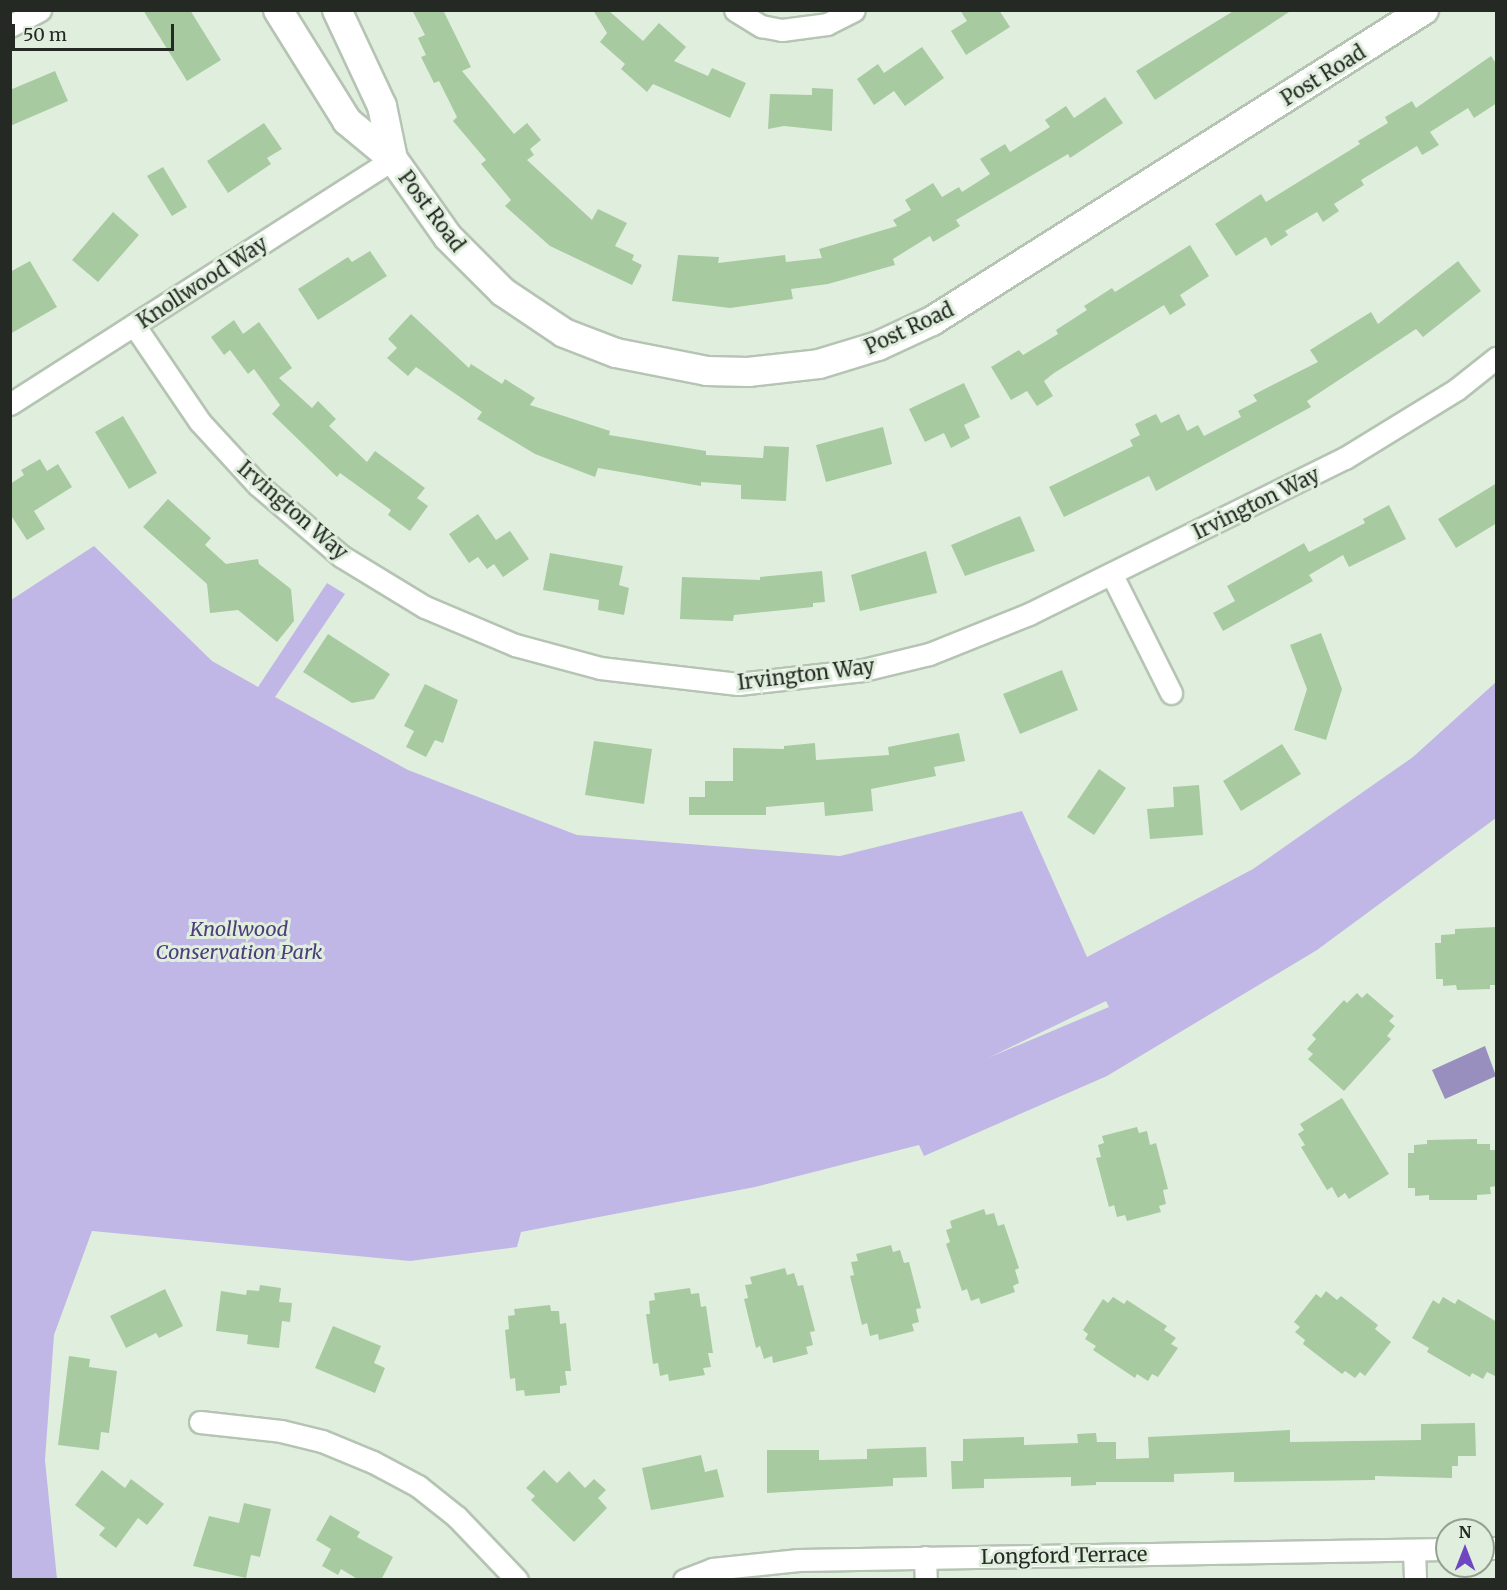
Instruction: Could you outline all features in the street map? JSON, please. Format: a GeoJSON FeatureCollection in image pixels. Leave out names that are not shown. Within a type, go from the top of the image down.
{"type":"FeatureCollection","features":[{"type":"Feature","properties":{"kind":"street"},"geometry":{"type":"LineString","coordinates":[[10,26],[40,10]]}},
{"type":"Feature","properties":{"kind":"street"},"geometry":{"type":"LineString","coordinates":[[278,10],[347,121],[393,159]]}},
{"type":"Feature","properties":{"kind":"street"},"geometry":{"type":"LineString","coordinates":[[337,10],[382,106],[393,159]]}},
{"type":"Feature","properties":{"kind":"street"},"geometry":{"type":"LineString","coordinates":[[735,10],[761,26],[802,30],[826,24],[854,10]]}},
{"type":"Feature","properties":{"kind":"street","name":"Post Road"},"geometry":{"type":"LineString","coordinates":[[393,159],[448,237],[503,292],[564,333],[645,361],[707,371],[748,372],[819,364],[900,337],[972,297],[1424,10]]}},
{"type":"Feature","properties":{"kind":"street","name":"Knollwood Way"},"geometry":{"type":"LineString","coordinates":[[10,404],[393,159]]}},
{"type":"Feature","properties":{"kind":"street","name":"Irvington Way"},"geometry":{"type":"LineString","coordinates":[[134,325],[200,422],[258,485],[341,556],[455,622],[515,645],[600,668],[738,684],[863,670],[976,637],[1112,575],[1345,458],[1457,389],[1497,358]]}},
{"type":"Feature","properties":{"kind":"street"},"geometry":{"type":"LineString","coordinates":[[1112,575],[1172,693]]}},
{"type":"Feature","properties":{"kind":"street"},"geometry":{"type":"LineString","coordinates":[[200,1422],[280,1431],[322,1441],[373,1462],[418,1486],[457,1517],[517,1580]]}},
{"type":"Feature","properties":{"kind":"street","name":"Longford Terrace"},"geometry":{"type":"LineString","coordinates":[[684,1580],[712,1569],[799,1560],[1435,1549]]}},
{"type":"Feature","properties":{"kind":"street"},"geometry":{"type":"LineString","coordinates":[[1414,1550],[1415,1580]]}},
{"type":"Feature","properties":{"kind":"street"},"geometry":{"type":"LineString","coordinates":[[925,1557],[926,1580]]}},
{"type":"Feature","properties":{"kind":"green space","name":"Knollwood Conservation Park"},"geometry":{"type":"Polygon","coordinates":[[[94,546],[212,661],[258,687],[327,583],[345,594],[275,697],[408,770],[577,835],[840,856],[1022,811],[1087,957],[1253,869],[1413,757],[1496,682],[1496,818],[1317,950],[1107,1076],[924,1156],[919,1145],[755,1187],[521,1232],[517,1247],[410,1261],[92,1231],[54,1335],[45,1460],[57,1579],[11,1579],[11,600],[94,546]],[[1106,1001],[988,1058],[1109,1007],[1106,1001]]]}},
{"type":"Feature","properties":{"kind":"shaded area"},"geometry":{"type":"Polygon","coordinates":[[[1485,1046],[1496,1076],[1445,1099],[1432,1070],[1485,1046]]]}},
{"type":"Feature","properties":{"kind":"building"},"geometry":{"type":"Polygon","coordinates":[[[143,10],[190,10],[221,60],[187,81],[143,10]]]}},
{"type":"Feature","properties":{"kind":"building"},"geometry":{"type":"Polygon","coordinates":[[[412,10],[443,10],[471,67],[462,71],[514,134],[527,123],[541,140],[530,149],[534,155],[527,160],[592,220],[598,209],[627,223],[615,246],[634,255],[632,260],[642,265],[632,285],[550,246],[505,206],[511,200],[481,164],[486,160],[453,121],[457,117],[439,81],[434,83],[421,57],[426,55],[418,38],[425,35],[412,10]]]}},
{"type":"Feature","properties":{"kind":"building"},"geometry":{"type":"Polygon","coordinates":[[[593,10],[608,10],[643,41],[659,23],[686,47],[674,61],[708,76],[712,68],[746,83],[730,118],[653,84],[647,92],[621,69],[625,64],[600,42],[607,33],[593,10]]]}},
{"type":"Feature","properties":{"kind":"building"},"geometry":{"type":"Polygon","coordinates":[[[960,10],[999,10],[1010,27],[966,55],[951,31],[967,21],[960,10]]]}},
{"type":"Feature","properties":{"kind":"building"},"geometry":{"type":"Polygon","coordinates":[[[1235,10],[1292,10],[1155,100],[1136,71],[1235,10]]]}},
{"type":"Feature","properties":{"kind":"building"},"geometry":{"type":"Polygon","coordinates":[[[922,47],[944,78],[905,106],[894,91],[874,105],[857,79],[878,64],[884,73],[922,47]]]}},
{"type":"Feature","properties":{"kind":"building"},"geometry":{"type":"Polygon","coordinates":[[[1491,56],[1497,65],[1497,103],[1474,118],[1468,108],[1430,132],[1439,145],[1422,155],[1417,146],[1361,180],[1364,185],[1334,204],[1339,211],[1323,222],[1317,212],[1285,231],[1288,235],[1271,246],[1266,237],[1236,256],[1215,224],[1261,194],[1266,202],[1360,144],[1358,141],[1388,123],[1385,117],[1412,101],[1416,108],[1491,56]]]}},
{"type":"Feature","properties":{"kind":"building"},"geometry":{"type":"Polygon","coordinates":[[[55,71],[68,101],[10,126],[10,90],[55,71]]]}},
{"type":"Feature","properties":{"kind":"building"},"geometry":{"type":"Polygon","coordinates":[[[812,88],[833,89],[832,131],[784,126],[768,129],[770,94],[812,95],[812,88]]]}},
{"type":"Feature","properties":{"kind":"building"},"geometry":{"type":"Polygon","coordinates":[[[1105,97],[1123,123],[1070,158],[1068,154],[956,220],[960,226],[933,242],[930,236],[893,259],[895,265],[828,284],[791,289],[793,299],[730,308],[672,301],[678,255],[719,257],[718,263],[785,255],[786,262],[822,258],[819,249],[897,226],[893,220],[911,210],[905,200],[933,183],[942,197],[959,187],[962,192],[990,174],[980,159],[1005,144],[1010,152],[1050,127],[1045,120],[1066,106],[1074,118],[1105,97]]]}},
{"type":"Feature","properties":{"kind":"building"},"geometry":{"type":"Polygon","coordinates":[[[264,123],[282,149],[267,158],[271,164],[228,193],[207,161],[264,123]]]}},
{"type":"Feature","properties":{"kind":"building"},"geometry":{"type":"Polygon","coordinates":[[[163,167],[187,207],[172,216],[147,176],[163,167]]]}},
{"type":"Feature","properties":{"kind":"building"},"geometry":{"type":"Polygon","coordinates":[[[113,212],[139,235],[98,282],[72,260],[113,212]]]}},
{"type":"Feature","properties":{"kind":"building"},"geometry":{"type":"Polygon","coordinates":[[[1190,245],[1209,276],[1180,295],[1186,305],[1170,315],[1164,305],[1054,373],[1044,381],[1053,396],[1037,406],[1027,391],[1011,400],[991,367],[1019,350],[1023,355],[1058,334],[1056,330],[1087,310],[1084,306],[1112,288],[1115,292],[1190,245]]]}},
{"type":"Feature","properties":{"kind":"building"},"geometry":{"type":"Polygon","coordinates":[[[370,251],[387,276],[318,320],[298,289],[348,257],[352,262],[370,251]]]}},
{"type":"Feature","properties":{"kind":"building"},"geometry":{"type":"Polygon","coordinates":[[[30,261],[57,307],[10,334],[10,272],[30,261]]]}},
{"type":"Feature","properties":{"kind":"building"},"geometry":{"type":"Polygon","coordinates":[[[1458,261],[1481,291],[1423,337],[1416,329],[1307,401],[1311,407],[1156,491],[1149,476],[1064,517],[1049,487],[1133,446],[1130,440],[1140,435],[1135,424],[1156,414],[1161,423],[1179,414],[1187,431],[1198,425],[1204,436],[1241,417],[1238,411],[1257,401],[1253,395],[1318,362],[1310,350],[1371,312],[1378,324],[1458,261]]]}},
{"type":"Feature","properties":{"kind":"building"},"geometry":{"type":"Polygon","coordinates":[[[411,314],[469,368],[471,364],[502,384],[505,379],[535,398],[530,405],[610,431],[609,435],[706,451],[706,455],[763,458],[764,446],[789,447],[786,501],[741,499],[741,485],[701,482],[701,486],[598,468],[595,477],[535,454],[477,419],[482,412],[416,367],[408,376],[387,358],[397,348],[388,339],[411,314]]]}},
{"type":"Feature","properties":{"kind":"building"},"geometry":{"type":"Polygon","coordinates":[[[234,320],[243,334],[259,322],[292,368],[279,378],[312,408],[318,401],[336,419],[329,426],[367,462],[375,451],[425,488],[417,498],[428,506],[410,531],[388,515],[391,510],[340,473],[337,477],[272,414],[280,405],[254,369],[248,374],[230,350],[224,355],[211,337],[234,320]]]}},
{"type":"Feature","properties":{"kind":"building"},"geometry":{"type":"Polygon","coordinates":[[[964,383],[980,417],[964,425],[970,438],[951,448],[944,433],[925,442],[909,409],[964,383]]]}},
{"type":"Feature","properties":{"kind":"building"},"geometry":{"type":"Polygon","coordinates":[[[123,416],[157,473],[129,489],[95,432],[123,416]]]}},
{"type":"Feature","properties":{"kind":"building"},"geometry":{"type":"Polygon","coordinates":[[[883,427],[892,464],[826,482],[816,445],[883,427]]]}},
{"type":"Feature","properties":{"kind":"building"},"geometry":{"type":"Polygon","coordinates":[[[40,459],[47,471],[58,464],[72,487],[34,511],[45,529],[27,540],[10,514],[10,484],[24,475],[21,470],[40,459]]]}},
{"type":"Feature","properties":{"kind":"building"},"geometry":{"type":"Polygon","coordinates":[[[1497,483],[1497,523],[1456,548],[1438,519],[1497,483]]]}},
{"type":"Feature","properties":{"kind":"building"},"geometry":{"type":"Polygon","coordinates":[[[168,499],[211,538],[205,545],[226,564],[258,559],[259,564],[291,589],[294,621],[277,642],[238,610],[210,613],[207,584],[143,527],[168,499]]]}},
{"type":"Feature","properties":{"kind":"building"},"geometry":{"type":"Polygon","coordinates":[[[1389,505],[1406,539],[1349,567],[1343,555],[1309,575],[1313,581],[1223,631],[1213,613],[1235,601],[1227,586],[1304,543],[1309,552],[1365,523],[1363,519],[1389,505]]]}},
{"type":"Feature","properties":{"kind":"building"},"geometry":{"type":"Polygon","coordinates":[[[478,514],[496,540],[510,531],[529,559],[503,577],[494,564],[487,569],[478,557],[469,563],[449,534],[478,514]]]}},
{"type":"Feature","properties":{"kind":"building"},"geometry":{"type":"Polygon","coordinates":[[[1020,516],[1035,551],[965,576],[951,545],[1020,516]]]}},
{"type":"Feature","properties":{"kind":"building"},"geometry":{"type":"Polygon","coordinates":[[[926,551],[937,593],[860,611],[851,575],[926,551]]]}},
{"type":"Feature","properties":{"kind":"building"},"geometry":{"type":"Polygon","coordinates":[[[550,553],[623,566],[619,585],[629,588],[624,615],[598,610],[599,600],[543,590],[550,553]]]}},
{"type":"Feature","properties":{"kind":"building"},"geometry":{"type":"Polygon","coordinates":[[[822,571],[825,602],[813,603],[813,607],[734,615],[733,621],[680,619],[682,577],[760,580],[760,577],[822,571]]]}},
{"type":"Feature","properties":{"kind":"building"},"geometry":{"type":"Polygon","coordinates":[[[1321,633],[1342,689],[1326,740],[1294,730],[1307,689],[1290,645],[1321,633]]]}},
{"type":"Feature","properties":{"kind":"building"},"geometry":{"type":"Polygon","coordinates":[[[328,634],[390,674],[374,699],[352,703],[303,672],[328,634]]]}},
{"type":"Feature","properties":{"kind":"building"},"geometry":{"type":"Polygon","coordinates":[[[1062,670],[1078,710],[1020,734],[1003,694],[1062,670]]]}},
{"type":"Feature","properties":{"kind":"building"},"geometry":{"type":"Polygon","coordinates":[[[425,684],[458,700],[443,743],[435,740],[426,757],[406,747],[414,731],[404,726],[425,684]]]}},
{"type":"Feature","properties":{"kind":"building"},"geometry":{"type":"Polygon","coordinates":[[[959,733],[965,761],[934,767],[936,776],[871,789],[873,811],[825,816],[824,802],[766,807],[766,815],[689,815],[689,797],[705,797],[705,781],[733,781],[733,748],[784,749],[784,746],[815,743],[816,760],[889,755],[888,747],[959,733]]]}},
{"type":"Feature","properties":{"kind":"building"},"geometry":{"type":"Polygon","coordinates":[[[594,741],[652,749],[644,804],[585,795],[594,741]]]}},
{"type":"Feature","properties":{"kind":"building"},"geometry":{"type":"Polygon","coordinates":[[[1282,744],[1301,774],[1241,811],[1223,781],[1282,744]]]}},
{"type":"Feature","properties":{"kind":"building"},"geometry":{"type":"Polygon","coordinates":[[[1099,769],[1126,788],[1094,835],[1067,817],[1099,769]]]}},
{"type":"Feature","properties":{"kind":"building"},"geometry":{"type":"Polygon","coordinates":[[[1199,785],[1203,835],[1150,839],[1147,809],[1174,807],[1173,787],[1199,785]]]}},
{"type":"Feature","properties":{"kind":"building"},"geometry":{"type":"Polygon","coordinates":[[[1497,927],[1497,985],[1490,985],[1490,989],[1457,990],[1456,985],[1443,986],[1443,979],[1436,979],[1435,943],[1441,943],[1441,935],[1455,934],[1455,929],[1497,927]]]}},
{"type":"Feature","properties":{"kind":"building"},"geometry":{"type":"Polygon","coordinates":[[[1357,993],[1362,998],[1367,993],[1394,1016],[1389,1021],[1395,1026],[1387,1036],[1391,1039],[1344,1091],[1308,1059],[1313,1054],[1307,1049],[1316,1039],[1312,1035],[1344,1000],[1347,1003],[1357,993]]]}},
{"type":"Feature","properties":{"kind":"building"},"geometry":{"type":"Polygon","coordinates":[[[1342,1098],[1389,1174],[1349,1199],[1345,1193],[1338,1198],[1332,1187],[1327,1190],[1301,1147],[1305,1145],[1298,1134],[1304,1130],[1300,1124],[1342,1098]]]}},
{"type":"Feature","properties":{"kind":"building"},"geometry":{"type":"Polygon","coordinates":[[[1137,1127],[1139,1133],[1147,1131],[1150,1145],[1156,1143],[1168,1189],[1163,1190],[1166,1204],[1159,1206],[1161,1212],[1127,1221],[1125,1215],[1117,1217],[1114,1205],[1109,1207],[1096,1158],[1101,1157],[1098,1145],[1104,1143],[1102,1136],[1137,1127]]]}},
{"type":"Feature","properties":{"kind":"building"},"geometry":{"type":"Polygon","coordinates":[[[1477,1139],[1477,1144],[1490,1144],[1490,1150],[1497,1150],[1497,1186],[1490,1187],[1491,1194],[1477,1195],[1477,1200],[1429,1200],[1429,1195],[1415,1196],[1415,1188],[1408,1188],[1408,1153],[1414,1153],[1414,1145],[1427,1144],[1427,1140],[1477,1139]]]}},
{"type":"Feature","properties":{"kind":"building"},"geometry":{"type":"Polygon","coordinates":[[[984,1209],[986,1215],[994,1213],[998,1226],[1004,1224],[1019,1268],[1015,1270],[1019,1283],[1013,1286],[1015,1292],[981,1304],[979,1298],[971,1301],[967,1289],[962,1291],[946,1244],[950,1242],[946,1230],[952,1228],[950,1221],[984,1209]]]}},
{"type":"Feature","properties":{"kind":"building"},"geometry":{"type":"Polygon","coordinates":[[[891,1245],[893,1252],[900,1250],[904,1263],[909,1262],[921,1308],[916,1309],[919,1322],[912,1324],[914,1331],[879,1340],[878,1334],[870,1336],[867,1323],[862,1325],[850,1276],[854,1275],[851,1262],[858,1261],[856,1254],[891,1245]]]}},
{"type":"Feature","properties":{"kind":"building"},"geometry":{"type":"Polygon","coordinates":[[[785,1268],[787,1275],[794,1273],[798,1286],[803,1285],[815,1331],[810,1332],[813,1345],[806,1347],[808,1354],[773,1363],[772,1356],[764,1359],[760,1346],[756,1348],[744,1299],[748,1298],[745,1285],[752,1284],[750,1277],[785,1268]]]}},
{"type":"Feature","properties":{"kind":"building"},"geometry":{"type":"Polygon","coordinates":[[[260,1285],[281,1288],[279,1302],[292,1303],[290,1322],[282,1321],[279,1348],[247,1344],[248,1335],[216,1331],[221,1291],[246,1295],[247,1290],[259,1291],[260,1285]]]}},
{"type":"Feature","properties":{"kind":"building"},"geometry":{"type":"Polygon","coordinates":[[[690,1288],[691,1294],[699,1293],[701,1307],[706,1306],[713,1353],[708,1353],[711,1367],[703,1368],[705,1375],[669,1381],[668,1374],[660,1376],[658,1363],[653,1364],[646,1314],[650,1314],[649,1301],[655,1300],[654,1293],[690,1288]]]}},
{"type":"Feature","properties":{"kind":"building"},"geometry":{"type":"Polygon","coordinates":[[[165,1289],[183,1326],[159,1338],[156,1333],[126,1348],[110,1316],[165,1289]]]}},
{"type":"Feature","properties":{"kind":"building"},"geometry":{"type":"Polygon","coordinates":[[[1326,1291],[1337,1300],[1341,1296],[1378,1325],[1375,1329],[1391,1342],[1365,1376],[1360,1372],[1355,1378],[1345,1371],[1342,1374],[1303,1344],[1305,1340],[1295,1332],[1300,1327],[1294,1322],[1316,1294],[1321,1298],[1326,1291]]]}},
{"type":"Feature","properties":{"kind":"building"},"geometry":{"type":"Polygon","coordinates":[[[1113,1297],[1124,1304],[1127,1300],[1167,1326],[1164,1330],[1176,1338],[1171,1344],[1178,1348],[1158,1377],[1152,1374],[1148,1381],[1137,1374],[1135,1378],[1093,1350],[1096,1346],[1085,1339],[1088,1334],[1083,1330],[1103,1299],[1108,1303],[1113,1297]]]}},
{"type":"Feature","properties":{"kind":"building"},"geometry":{"type":"Polygon","coordinates":[[[1443,1297],[1455,1304],[1458,1299],[1497,1322],[1497,1377],[1487,1372],[1483,1379],[1472,1373],[1470,1377],[1427,1352],[1429,1348],[1412,1338],[1433,1300],[1439,1304],[1443,1297]]]}},
{"type":"Feature","properties":{"kind":"building"},"geometry":{"type":"Polygon","coordinates":[[[550,1305],[551,1311],[559,1311],[560,1324],[566,1323],[571,1371],[565,1371],[567,1385],[560,1386],[560,1393],[525,1396],[524,1390],[516,1391],[515,1378],[510,1379],[505,1330],[509,1329],[508,1316],[515,1315],[514,1309],[550,1305]]]}},
{"type":"Feature","properties":{"kind":"building"},"geometry":{"type":"Polygon","coordinates":[[[333,1326],[381,1346],[374,1363],[385,1368],[375,1393],[315,1368],[333,1326]]]}},
{"type":"Feature","properties":{"kind":"building"},"geometry":{"type":"Polygon","coordinates":[[[69,1356],[90,1359],[89,1367],[117,1371],[109,1433],[101,1432],[99,1450],[58,1445],[69,1356]]]}},
{"type":"Feature","properties":{"kind":"building"},"geometry":{"type":"Polygon","coordinates":[[[1475,1423],[1476,1456],[1458,1456],[1458,1466],[1452,1466],[1452,1478],[1375,1476],[1375,1480],[1234,1482],[1234,1472],[1174,1474],[1174,1482],[1096,1482],[1096,1485],[1071,1486],[1071,1477],[984,1479],[984,1488],[952,1489],[951,1461],[963,1461],[963,1439],[1024,1437],[1024,1445],[1078,1443],[1077,1434],[1096,1433],[1097,1442],[1116,1442],[1116,1459],[1149,1458],[1148,1437],[1290,1430],[1290,1442],[1421,1440],[1421,1424],[1475,1423]]]}},
{"type":"Feature","properties":{"kind":"building"},"geometry":{"type":"Polygon","coordinates":[[[926,1447],[927,1477],[893,1478],[893,1486],[767,1493],[767,1450],[819,1450],[819,1460],[867,1459],[867,1449],[926,1447]]]}},
{"type":"Feature","properties":{"kind":"building"},"geometry":{"type":"Polygon","coordinates":[[[701,1455],[705,1472],[717,1469],[724,1497],[651,1510],[642,1468],[701,1455]]]}},
{"type":"Feature","properties":{"kind":"building"},"geometry":{"type":"Polygon","coordinates":[[[102,1470],[125,1488],[131,1479],[164,1504],[147,1525],[138,1518],[116,1548],[99,1535],[105,1528],[75,1505],[102,1470]]]}},
{"type":"Feature","properties":{"kind":"building"},"geometry":{"type":"Polygon","coordinates":[[[544,1470],[557,1483],[569,1471],[585,1488],[594,1479],[606,1490],[598,1498],[607,1508],[574,1542],[531,1500],[535,1496],[526,1488],[544,1470]]]}},
{"type":"Feature","properties":{"kind":"building"},"geometry":{"type":"Polygon","coordinates":[[[244,1503],[271,1509],[260,1557],[251,1555],[246,1578],[193,1566],[209,1516],[239,1523],[244,1503]]]}},
{"type":"Feature","properties":{"kind":"building"},"geometry":{"type":"Polygon","coordinates":[[[330,1515],[360,1532],[357,1537],[393,1557],[381,1580],[359,1580],[341,1569],[338,1575],[322,1566],[331,1549],[316,1540],[330,1515]]]}}]}
